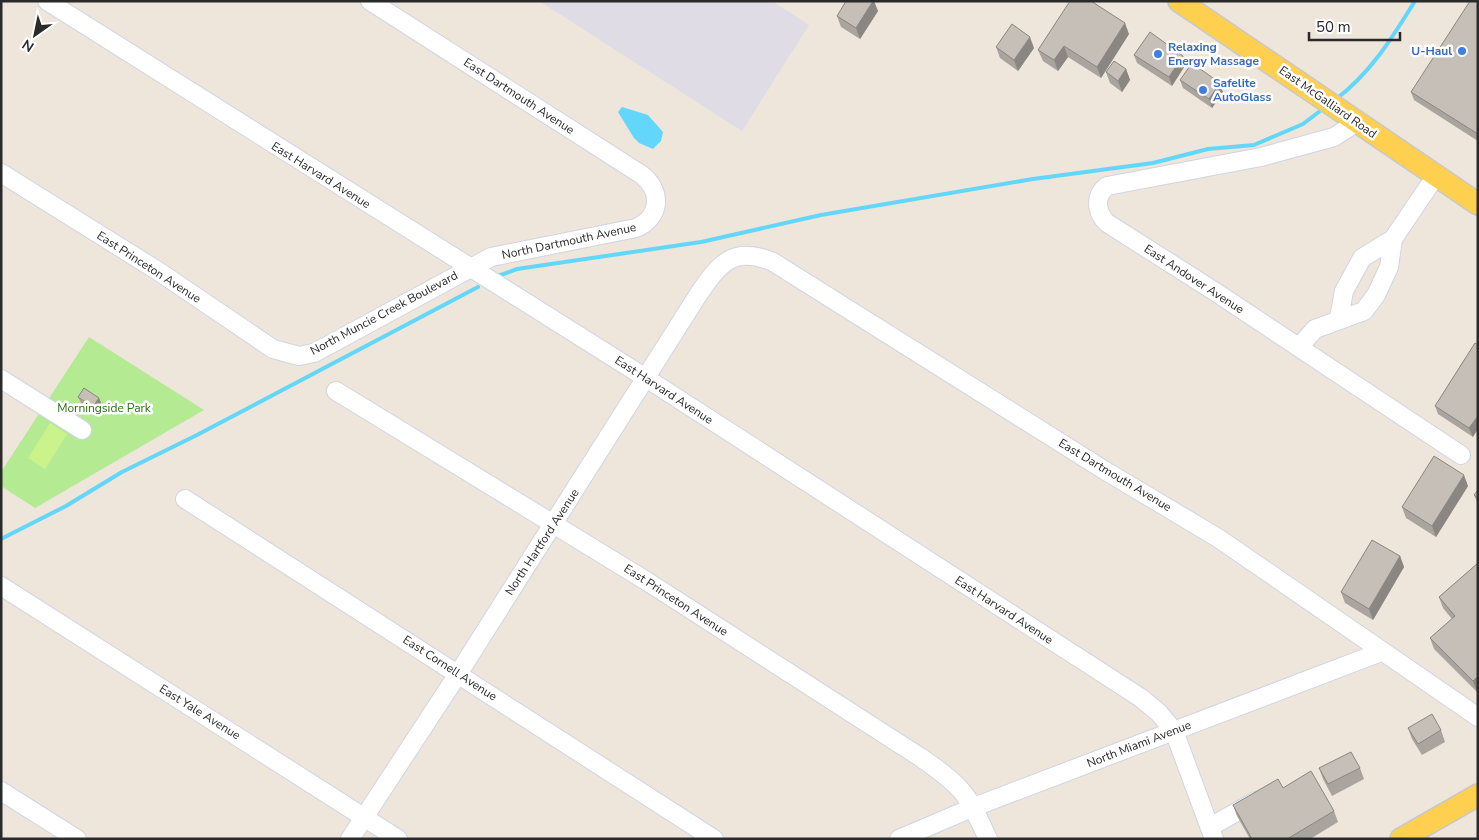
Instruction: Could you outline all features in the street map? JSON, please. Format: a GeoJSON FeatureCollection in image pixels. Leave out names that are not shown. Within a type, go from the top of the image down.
{"type":"FeatureCollection","features":[{"type":"Feature","properties":{"kind":"main road","name":"East McGalliard Road"},"geometry":{"type":"LineString","coordinates":[[1179,1],[1317,93],[1435,177],[1478,204]]}},
{"type":"Feature","properties":{"kind":"main road"},"geometry":{"type":"LineString","coordinates":[[1401,839],[1478,795]]}},
{"type":"Feature","properties":{"kind":"street","name":"East Harvard Avenue"},"geometry":{"type":"LineString","coordinates":[[48,1],[468,268],[646,378],[1141,698],[1159,713],[1174,731],[1212,833]]}},
{"type":"Feature","properties":{"kind":"street","name":"East Dartmouth Avenue"},"geometry":{"type":"LineString","coordinates":[[370,1],[642,175],[652,186],[657,201]]}},
{"type":"Feature","properties":{"kind":"street","name":"East Andover Avenue"},"geometry":{"type":"LineString","coordinates":[[1351,118],[1334,137],[1261,157],[1203,170],[1115,184],[1104,189],[1098,204],[1099,213],[1107,223],[1299,347],[1461,455]]}},
{"type":"Feature","properties":{"kind":"street","name":"East Princeton Avenue"},"geometry":{"type":"LineString","coordinates":[[1,174],[158,271],[260,341],[284,354],[299,356]]}},
{"type":"Feature","properties":{"kind":"street"},"geometry":{"type":"LineString","coordinates":[[1339,318],[1344,292],[1362,258],[1393,239],[1435,177]]}},
{"type":"Feature","properties":{"kind":"street","name":"North Dartmouth Avenue"},"geometry":{"type":"LineString","coordinates":[[468,268],[491,257],[524,249],[636,228],[651,219],[656,209],[657,201]]}},
{"type":"Feature","properties":{"kind":"street"},"geometry":{"type":"LineString","coordinates":[[1299,347],[1315,329],[1339,318],[1364,311],[1376,294],[1389,267],[1393,239]]}},
{"type":"Feature","properties":{"kind":"street","name":"East Dartmouth Avenue"},"geometry":{"type":"LineString","coordinates":[[741,255],[760,256],[773,262],[1087,460],[1218,538],[1478,717]]}},
{"type":"Feature","properties":{"kind":"street","name":"North Hartford Avenue"},"geometry":{"type":"LineString","coordinates":[[350,839],[458,674],[715,270],[722,263],[741,255]]}},
{"type":"Feature","properties":{"kind":"street","name":"North Muncie Creek Boulevard"},"geometry":{"type":"LineString","coordinates":[[299,356],[314,353],[468,268]]}},
{"type":"Feature","properties":{"kind":"street"},"geometry":{"type":"LineString","coordinates":[[1,379],[82,430]]}},
{"type":"Feature","properties":{"kind":"street","name":"East Princeton Avenue"},"geometry":{"type":"LineString","coordinates":[[336,391],[554,523],[920,757],[958,785],[974,808],[988,839]]}},
{"type":"Feature","properties":{"kind":"street","name":"East Cornell Avenue"},"geometry":{"type":"LineString","coordinates":[[185,499],[714,839]]}},
{"type":"Feature","properties":{"kind":"street","name":"East Yale Avenue"},"geometry":{"type":"LineString","coordinates":[[1,586],[398,839]]}},
{"type":"Feature","properties":{"kind":"street","name":"North Miami Avenue"},"geometry":{"type":"LineString","coordinates":[[899,839],[974,808],[1381,652]]}},
{"type":"Feature","properties":{"kind":"street"},"geometry":{"type":"LineString","coordinates":[[1,791],[77,839]]}},
{"type":"Feature","properties":{"kind":"street"},"geometry":{"type":"LineString","coordinates":[[1212,833],[1269,794]]}},
{"type":"Feature","properties":{"kind":"shaded area"},"geometry":{"type":"Polygon","coordinates":[[[539,1],[772,1],[809,25],[742,131],[539,1]]]}},
{"type":"Feature","properties":{"kind":"green space","name":"Morningside Park"},"geometry":{"type":"Polygon","coordinates":[[[89,337],[204,410],[35,508],[1,486],[1,472],[89,337]]]}},
{"type":"Feature","properties":{"kind":"green space"},"geometry":{"type":"Polygon","coordinates":[[[50,423],[67,434],[45,469],[28,458],[50,423]]]}},
{"type":"Feature","properties":{"kind":"water"},"geometry":{"type":"Polygon","coordinates":[[[622,107],[648,115],[663,132],[661,141],[653,149],[639,143],[634,138],[618,112],[622,107]]]}},
{"type":"Feature","properties":{"kind":"building"},"geometry":{"type":"Polygon","coordinates":[[[846,1],[873,1],[856,28],[837,16],[846,1]]]}},
{"type":"Feature","properties":{"kind":"building"},"geometry":{"type":"Polygon","coordinates":[[[1070,1],[1091,1],[1125,23],[1097,67],[1064,46],[1054,60],[1038,50],[1070,1]]]}},
{"type":"Feature","properties":{"kind":"building","name":"U-Haul"},"geometry":{"type":"Polygon","coordinates":[[[1470,1],[1478,1],[1478,134],[1411,92],[1470,1]]]}},
{"type":"Feature","properties":{"kind":"building"},"geometry":{"type":"Polygon","coordinates":[[[1012,24],[1030,37],[1014,60],[996,47],[1012,24]]]}},
{"type":"Feature","properties":{"kind":"building","name":"Relaxing Energy Massage"},"geometry":{"type":"Polygon","coordinates":[[[1150,32],[1183,56],[1169,77],[1134,55],[1150,32]]]}},
{"type":"Feature","properties":{"kind":"building"},"geometry":{"type":"Polygon","coordinates":[[[1114,61],[1126,69],[1118,81],[1106,72],[1114,61]]]}},
{"type":"Feature","properties":{"kind":"building"},"geometry":{"type":"Polygon","coordinates":[[[1192,63],[1220,83],[1209,99],[1180,80],[1192,63]]]}},
{"type":"Feature","properties":{"kind":"building"},"geometry":{"type":"Polygon","coordinates":[[[1475,343],[1478,345],[1478,416],[1469,428],[1435,406],[1475,343]]]}},
{"type":"Feature","properties":{"kind":"building"},"geometry":{"type":"Polygon","coordinates":[[[84,388],[99,398],[93,407],[78,397],[84,388]]]}},
{"type":"Feature","properties":{"kind":"building"},"geometry":{"type":"Polygon","coordinates":[[[1434,456],[1464,475],[1432,526],[1402,507],[1434,456]]]}},
{"type":"Feature","properties":{"kind":"building"},"geometry":{"type":"Polygon","coordinates":[[[1478,490],[1478,498],[1474,495],[1478,490]]]}},
{"type":"Feature","properties":{"kind":"building"},"geometry":{"type":"Polygon","coordinates":[[[1372,540],[1400,556],[1369,609],[1341,592],[1372,540]]]}},
{"type":"Feature","properties":{"kind":"building"},"geometry":{"type":"Polygon","coordinates":[[[1478,563],[1478,676],[1473,681],[1430,638],[1455,616],[1439,597],[1478,563]]]}},
{"type":"Feature","properties":{"kind":"building"},"geometry":{"type":"Polygon","coordinates":[[[1432,714],[1441,730],[1418,744],[1408,728],[1432,714]]]}},
{"type":"Feature","properties":{"kind":"building"},"geometry":{"type":"Polygon","coordinates":[[[1351,752],[1360,768],[1328,784],[1319,768],[1351,752]]]}},
{"type":"Feature","properties":{"kind":"building"},"geometry":{"type":"Polygon","coordinates":[[[1311,771],[1334,811],[1287,839],[1252,839],[1233,805],[1278,779],[1283,788],[1311,771]]]}},
{"type":"Feature","properties":{"kind":"waterway"},"geometry":{"type":"LineString","coordinates":[[1335,100],[1348,90],[1370,67],[1415,1]]}},
{"type":"Feature","properties":{"kind":"waterway"},"geometry":{"type":"LineString","coordinates":[[498,276],[517,269],[701,242],[821,215],[1033,179],[1153,163],[1208,149],[1254,145],[1303,124],[1324,108]]}},
{"type":"Feature","properties":{"kind":"waterway"},"geometry":{"type":"LineString","coordinates":[[1,539],[66,506],[122,472],[197,435],[478,287]]}},
{"type":"Feature","properties":{"kind":"place","name":"U-Haul"},"geometry":{"type":"Point","coordinates":[1462,51]}},
{"type":"Feature","properties":{"kind":"place","name":"Relaxing Energy Massage"},"geometry":{"type":"Point","coordinates":[1158,54]}},
{"type":"Feature","properties":{"kind":"place","name":"Safelite AutoGlass"},"geometry":{"type":"Point","coordinates":[1203,90]}}]}
